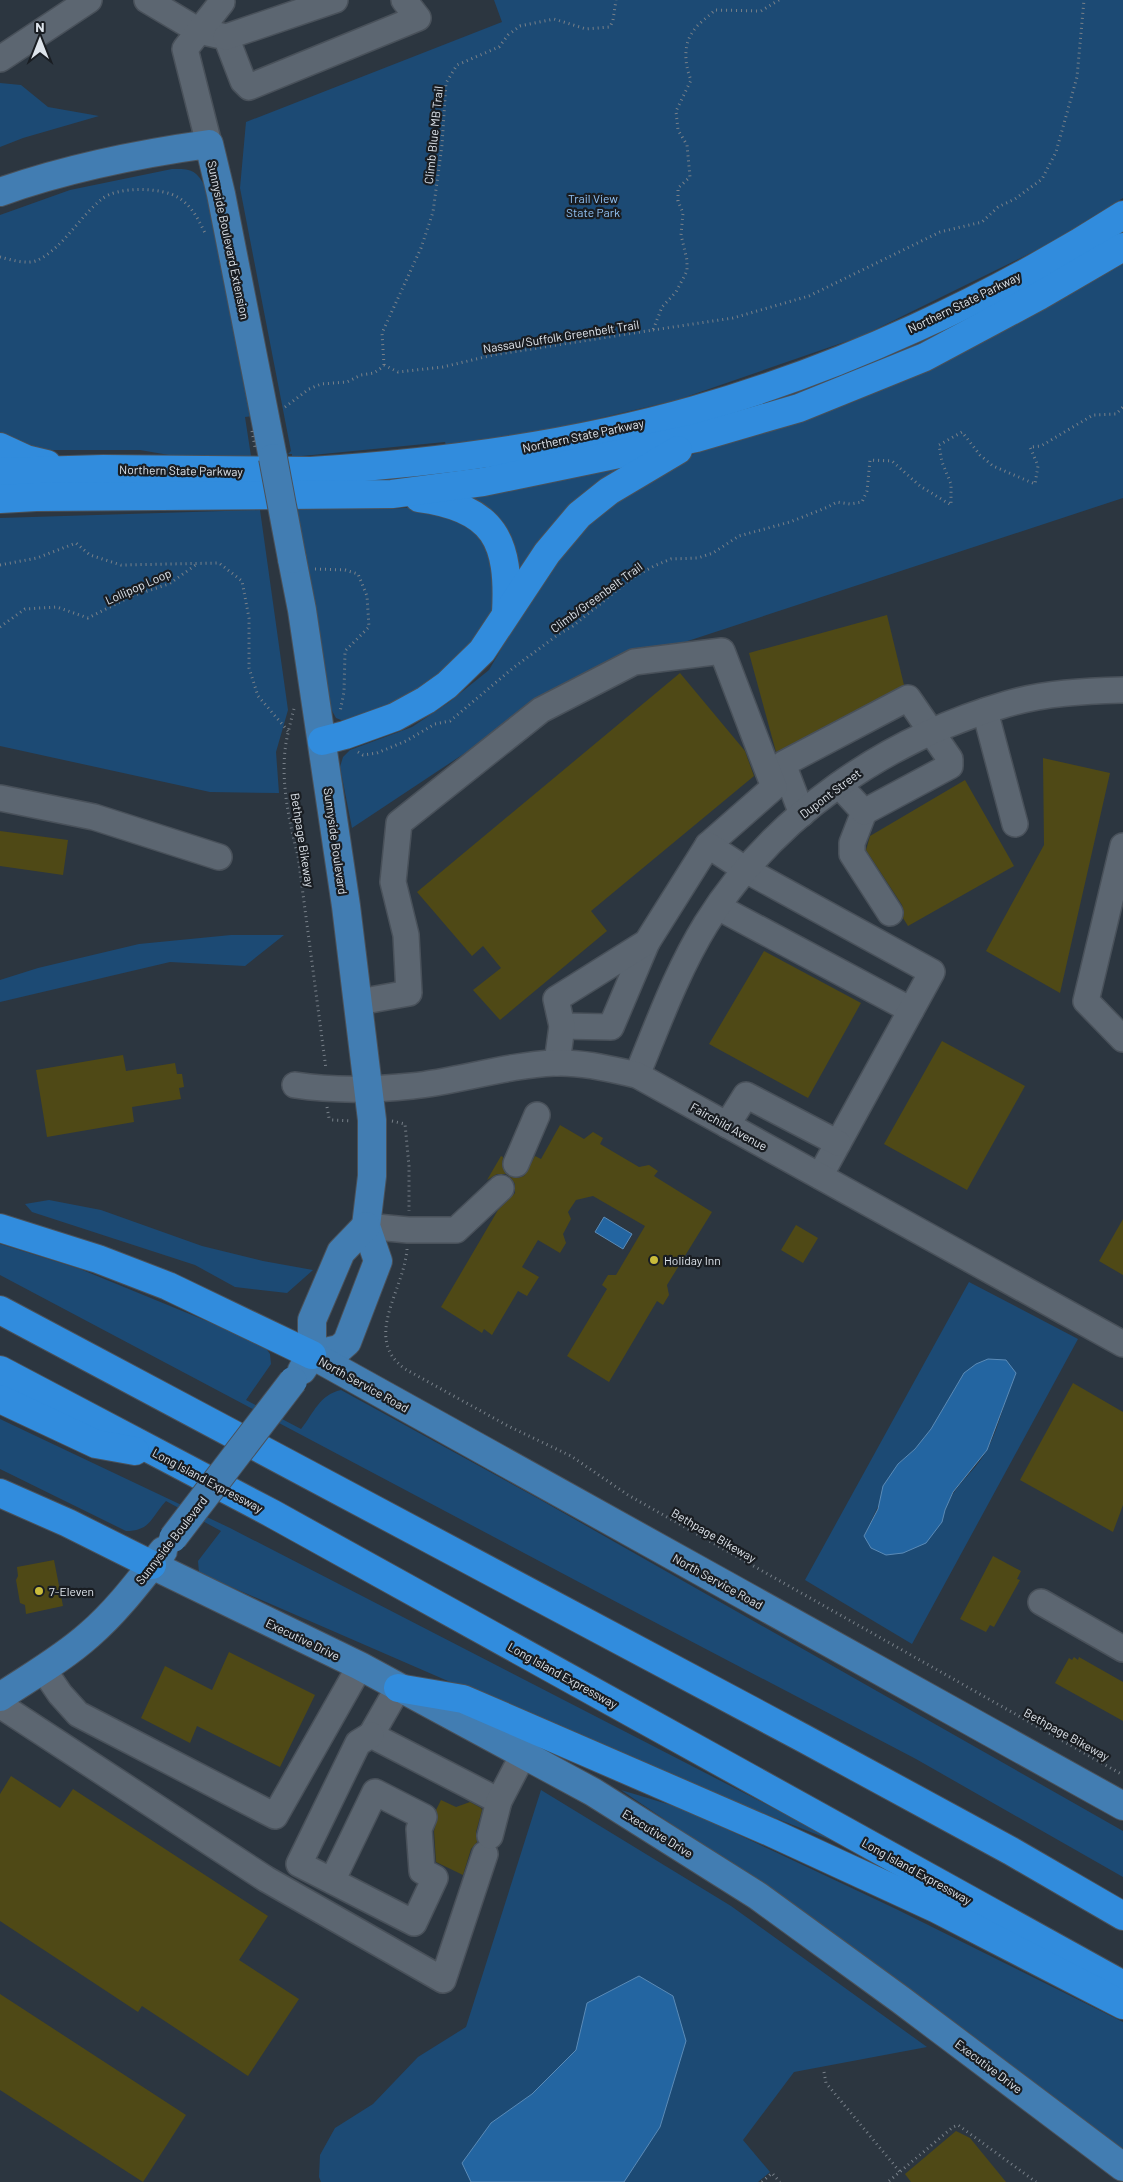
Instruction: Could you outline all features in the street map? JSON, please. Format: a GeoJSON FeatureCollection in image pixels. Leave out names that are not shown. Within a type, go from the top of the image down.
{"type":"FeatureCollection","features":[{"type":"Feature","properties":{"kind":"highway","name":"Northern State Parkway"},"geometry":{"type":"LineString","coordinates":[[0,472],[75,470],[310,472],[393,466],[501,453],[596,435],[695,410],[841,361],[977,298],[1076,245],[1123,215]]}},
{"type":"Feature","properties":{"kind":"highway","name":"Northern State Parkway"},"geometry":{"type":"LineString","coordinates":[[0,499],[36,497],[392,494],[502,478],[696,438],[799,408],[925,357],[1039,296],[1123,247]]}},
{"type":"Feature","properties":{"kind":"highway"},"geometry":{"type":"LineString","coordinates":[[322,741],[345,736],[394,717],[426,700],[447,685],[482,651],[547,553],[579,515],[609,491],[676,452],[696,438]]}},
{"type":"Feature","properties":{"kind":"highway"},"geometry":{"type":"LineString","coordinates":[[0,447],[26,459],[75,470]]}},
{"type":"Feature","properties":{"kind":"highway"},"geometry":{"type":"LineString","coordinates":[[392,494],[440,500],[476,516],[487,526],[503,551],[507,568],[506,613]]}},
{"type":"Feature","properties":{"kind":"highway"},"geometry":{"type":"LineString","coordinates":[[0,1228],[98,1259],[168,1286],[312,1355]]}},
{"type":"Feature","properties":{"kind":"highway"},"geometry":{"type":"LineString","coordinates":[[0,1310],[812,1742],[1123,1916]]}},
{"type":"Feature","properties":{"kind":"highway","name":"Long Island Expressway"},"geometry":{"type":"LineString","coordinates":[[0,1370],[273,1514],[1123,1985]]}},
{"type":"Feature","properties":{"kind":"highway"},"geometry":{"type":"LineString","coordinates":[[0,1399],[96,1444],[160,1455]]}},
{"type":"Feature","properties":{"kind":"highway"},"geometry":{"type":"LineString","coordinates":[[0,1493],[152,1565]]}},
{"type":"Feature","properties":{"kind":"highway"},"geometry":{"type":"LineString","coordinates":[[398,1688],[463,1699],[770,1832],[937,1909],[1123,2005]]}},
{"type":"Feature","properties":{"kind":"main road","name":"Sunnyside Boulevard Extension"},"geometry":{"type":"LineString","coordinates":[[0,192],[42,177],[89,165],[208,144],[220,194],[273,458]]}},
{"type":"Feature","properties":{"kind":"main road","name":"Sunnyside Boulevard"},"geometry":{"type":"LineString","coordinates":[[0,1697],[43,1669],[89,1635],[130,1592],[152,1565],[312,1355],[340,1349],[347,1342],[378,1261],[366,1226],[372,1176],[372,1120],[359,1002],[302,610],[299,564],[273,458]]}},
{"type":"Feature","properties":{"kind":"main road"},"geometry":{"type":"LineString","coordinates":[[312,1355],[312,1320],[341,1252],[366,1226]]}},
{"type":"Feature","properties":{"kind":"main road","name":"North Service Road"},"geometry":{"type":"LineString","coordinates":[[312,1355],[1123,1806]]}},
{"type":"Feature","properties":{"kind":"main road","name":"Executive Drive"},"geometry":{"type":"LineString","coordinates":[[152,1565],[360,1666],[593,1792],[758,1896],[901,2000],[1123,2167]]}},
{"type":"Feature","properties":{"kind":"street"},"geometry":{"type":"LineString","coordinates":[[0,59],[89,0]]}},
{"type":"Feature","properties":{"kind":"street"},"geometry":{"type":"LineString","coordinates":[[147,0],[199,31],[226,37],[335,0]]}},
{"type":"Feature","properties":{"kind":"street"},"geometry":{"type":"LineString","coordinates":[[226,37],[244,81],[250,86],[418,18],[404,0]]}},
{"type":"Feature","properties":{"kind":"street"},"geometry":{"type":"LineString","coordinates":[[208,144],[185,49],[227,1]]}},
{"type":"Feature","properties":{"kind":"street"},"geometry":{"type":"LineString","coordinates":[[359,1002],[409,993],[406,935],[393,882],[399,823],[541,710],[634,662],[722,651],[774,787],[708,845],[647,942],[612,1026],[562,1026]]}},
{"type":"Feature","properties":{"kind":"street","name":"Dupont Street"},"geometry":{"type":"LineString","coordinates":[[637,1075],[676,979],[706,924],[746,870],[769,844],[802,814],[868,764],[946,724],[1009,703],[1080,691],[1123,690]]}},
{"type":"Feature","properties":{"kind":"street"},"geometry":{"type":"LineString","coordinates":[[802,814],[783,764],[908,698],[950,759],[950,766],[864,812],[852,844],[852,854],[890,913]]}},
{"type":"Feature","properties":{"kind":"street"},"geometry":{"type":"LineString","coordinates":[[985,711],[1015,824]]}},
{"type":"Feature","properties":{"kind":"street"},"geometry":{"type":"LineString","coordinates":[[839,785],[864,812]]}},
{"type":"Feature","properties":{"kind":"street"},"geometry":{"type":"LineString","coordinates":[[0,798],[94,817],[219,857]]}},
{"type":"Feature","properties":{"kind":"street"},"geometry":{"type":"LineString","coordinates":[[708,845],[746,870],[932,972],[820,1176]]}},
{"type":"Feature","properties":{"kind":"street"},"geometry":{"type":"LineString","coordinates":[[1123,846],[1086,1001],[1123,1039]]}},
{"type":"Feature","properties":{"kind":"street"},"geometry":{"type":"LineString","coordinates":[[718,907],[911,1010]]}},
{"type":"Feature","properties":{"kind":"street"},"geometry":{"type":"LineString","coordinates":[[557,1063],[562,1026],[556,999],[647,942]]}},
{"type":"Feature","properties":{"kind":"street","name":"Fairchild Avenue"},"geometry":{"type":"LineString","coordinates":[[295,1085],[326,1090],[413,1086],[515,1067],[557,1063],[597,1066],[637,1075],[1123,1344]]}},
{"type":"Feature","properties":{"kind":"street"},"geometry":{"type":"LineString","coordinates":[[726,1125],[746,1095],[838,1143]]}},
{"type":"Feature","properties":{"kind":"street"},"geometry":{"type":"LineString","coordinates":[[516,1164],[537,1115]]}},
{"type":"Feature","properties":{"kind":"street"},"geometry":{"type":"LineString","coordinates":[[366,1226],[408,1230],[456,1230],[501,1188]]}},
{"type":"Feature","properties":{"kind":"street"},"geometry":{"type":"LineString","coordinates":[[1041,1602],[1123,1649]]}},
{"type":"Feature","properties":{"kind":"street"},"geometry":{"type":"LineString","coordinates":[[43,1669],[60,1694],[78,1714],[274,1816],[360,1666]]}},
{"type":"Feature","properties":{"kind":"street"},"geometry":{"type":"LineString","coordinates":[[332,1881],[375,1792],[424,1817],[418,1829],[422,1871],[435,1878],[414,1923],[332,1881],[299,1864],[358,1743],[371,1735],[398,1688]]}},
{"type":"Feature","properties":{"kind":"street"},"geometry":{"type":"LineString","coordinates":[[0,1705],[266,1879],[442,1980],[488,1845],[499,1801],[524,1753]]}},
{"type":"Feature","properties":{"kind":"street"},"geometry":{"type":"LineString","coordinates":[[371,1735],[499,1801]]}},
{"type":"Feature","properties":{"kind":"path","name":"Climb Blue MB Trail"},"geometry":{"type":"LineString","coordinates":[[384,365],[382,333],[421,248],[433,212],[442,145],[446,83],[451,74],[457,65],[498,47],[508,35],[520,26],[554,19],[586,29],[610,27],[616,0]]}},
{"type":"Feature","properties":{"kind":"path","name":"Nassau/Suffolk Greenbelt Trail"},"geometry":{"type":"LineString","coordinates":[[384,365],[398,372],[443,367],[492,355],[653,330],[662,307],[676,292],[687,271],[687,260],[681,235],[683,213],[678,201],[678,188],[690,177],[690,162],[687,145],[678,130],[676,111],[690,80],[686,68],[691,33],[715,10],[761,11],[779,0]]}},
{"type":"Feature","properties":{"kind":"path"},"geometry":{"type":"LineString","coordinates":[[653,330],[733,318],[809,296],[940,232],[982,222],[998,207],[1016,199],[1036,184],[1042,179],[1056,152],[1077,77],[1084,0]]}},
{"type":"Feature","properties":{"kind":"path"},"geometry":{"type":"LineString","coordinates":[[0,257],[16,261],[36,260],[59,244],[82,217],[104,197],[125,190],[155,190],[179,197],[195,213],[208,239]]}},
{"type":"Feature","properties":{"kind":"path"},"geometry":{"type":"LineString","coordinates":[[282,408],[288,407],[309,389],[321,384],[347,382],[361,375],[374,373],[384,367],[384,365]]}},
{"type":"Feature","properties":{"kind":"path","name":"Climb/Greenbelt Trail"},"geometry":{"type":"LineString","coordinates":[[350,748],[363,755],[377,753],[406,741],[435,724],[450,721],[513,668],[573,626],[632,578],[654,566],[672,560],[698,558],[713,553],[739,536],[790,522],[837,502],[850,504],[862,502],[867,491],[870,460],[892,461],[920,486],[951,505],[950,484],[942,462],[939,445],[948,438],[962,432],[980,455],[993,466],[1035,484],[1038,466],[1030,447],[1041,446],[1093,415],[1116,414],[1123,407]]}},
{"type":"Feature","properties":{"kind":"path"},"geometry":{"type":"LineString","coordinates":[[250,423],[252,431]]}},
{"type":"Feature","properties":{"kind":"path","name":"Lollipop Loop"},"geometry":{"type":"LineString","coordinates":[[0,565],[38,558],[76,543],[90,555],[121,565],[219,563],[242,582],[249,618],[249,668],[258,696],[288,732]]}},
{"type":"Feature","properties":{"kind":"path","name":"Lollipop Loop"},"geometry":{"type":"LineString","coordinates":[[0,626],[25,608],[57,607],[88,618],[132,596],[169,584],[198,563]]}},
{"type":"Feature","properties":{"kind":"path"},"geometry":{"type":"LineString","coordinates":[[299,564],[345,570],[358,574],[367,596],[369,627],[345,651],[344,692],[340,718]]}},
{"type":"Feature","properties":{"kind":"path","name":"Bethpage Bikeway"},"geometry":{"type":"LineString","coordinates":[[295,706],[288,732],[285,760],[290,826],[298,856],[325,1062]]}},
{"type":"Feature","properties":{"kind":"path"},"geometry":{"type":"LineString","coordinates":[[327,1106],[328,1118],[346,1122]]}},
{"type":"Feature","properties":{"kind":"path"},"geometry":{"type":"LineString","coordinates":[[400,1121],[406,1124],[409,1166],[409,1209]]}},
{"type":"Feature","properties":{"kind":"path","name":"Bethpage Bikeway"},"geometry":{"type":"LineString","coordinates":[[406,1256],[385,1329],[387,1348],[396,1363],[508,1426],[570,1456],[628,1495],[1123,1775]]}},
{"type":"Feature","properties":{"kind":"path"},"geometry":{"type":"LineString","coordinates":[[824,2072],[826,2083],[900,2172]]}},
{"type":"Feature","properties":{"kind":"path"},"geometry":{"type":"LineString","coordinates":[[890,2181],[953,2127],[958,2125],[1036,2182]]}},
{"type":"Feature","properties":{"kind":"path"},"geometry":{"type":"LineString","coordinates":[[762,2182],[772,2173],[780,2182]]}},
{"type":"Feature","properties":{"kind":"green space","name":"Trail View State Park"},"geometry":{"type":"Polygon","coordinates":[[[494,0],[1123,0],[1123,198],[1051,243],[862,336],[677,400],[519,437],[446,445],[445,442],[292,457],[292,454],[288,454],[291,451],[240,188],[246,122],[502,22],[494,0]]]}},
{"type":"Feature","properties":{"kind":"green space"},"geometry":{"type":"Polygon","coordinates":[[[0,83],[21,85],[48,107],[99,116],[23,138],[0,147],[0,83]]]}},
{"type":"Feature","properties":{"kind":"green space"},"geometry":{"type":"Polygon","coordinates":[[[172,169],[192,171],[205,186],[253,416],[245,417],[251,456],[198,460],[140,450],[38,450],[0,439],[0,215],[70,190],[172,169]]]}},
{"type":"Feature","properties":{"kind":"green space"},"geometry":{"type":"Polygon","coordinates":[[[1123,263],[1123,498],[581,676],[352,828],[340,767],[343,757],[350,750],[412,727],[448,703],[489,670],[567,535],[649,475],[691,455],[851,403],[970,349],[1123,263]]]}},
{"type":"Feature","properties":{"kind":"green space"},"geometry":{"type":"Polygon","coordinates":[[[620,464],[629,470],[518,576],[470,499],[476,495],[620,464]]]}},
{"type":"Feature","properties":{"kind":"green space"},"geometry":{"type":"Polygon","coordinates":[[[335,504],[387,509],[437,506],[474,519],[502,587],[489,622],[465,654],[415,695],[346,722],[336,718],[330,707],[296,506],[335,504]]]}},
{"type":"Feature","properties":{"kind":"green space"},"geometry":{"type":"Polygon","coordinates":[[[260,510],[288,710],[276,752],[279,793],[210,792],[0,746],[0,518],[260,510]]]}},
{"type":"Feature","properties":{"kind":"green space"},"geometry":{"type":"Polygon","coordinates":[[[231,935],[284,935],[245,966],[170,962],[0,1002],[0,980],[38,968],[139,944],[231,935]]]}},
{"type":"Feature","properties":{"kind":"green space"},"geometry":{"type":"Polygon","coordinates":[[[49,1200],[101,1210],[202,1246],[263,1261],[313,1270],[287,1293],[235,1287],[195,1265],[32,1212],[25,1204],[49,1200]]]}},
{"type":"Feature","properties":{"kind":"green space"},"geometry":{"type":"Polygon","coordinates":[[[0,1244],[80,1269],[263,1344],[270,1354],[271,1364],[246,1400],[301,1429],[322,1400],[333,1392],[341,1390],[539,1499],[1123,1831],[1123,1877],[916,1759],[0,1275],[0,1244]]]}},
{"type":"Feature","properties":{"kind":"green space"},"geometry":{"type":"Polygon","coordinates":[[[969,1282],[1078,1339],[912,1644],[805,1580],[969,1282]],[[964,1373],[931,1429],[915,1449],[898,1464],[864,1536],[942,1522],[950,1499],[988,1448],[1016,1373],[964,1373]]]}},
{"type":"Feature","properties":{"kind":"green space"},"geometry":{"type":"Polygon","coordinates":[[[0,1419],[230,1528],[851,1848],[637,1763],[199,1573],[198,1561],[221,1531],[166,1501],[146,1526],[141,1529],[126,1531],[0,1469],[0,1419]]]}},
{"type":"Feature","properties":{"kind":"green space"},"geometry":{"type":"Polygon","coordinates":[[[541,1790],[731,1906],[927,2047],[794,2072],[743,2140],[770,2172],[758,2182],[321,2182],[319,2177],[320,2155],[335,2128],[373,2104],[418,2057],[466,2027],[541,1790]]]}},
{"type":"Feature","properties":{"kind":"green space"},"geometry":{"type":"Polygon","coordinates":[[[621,1790],[684,1809],[896,1909],[1123,2022],[1123,2150],[701,1844],[621,1790]]]}},
{"type":"Feature","properties":{"kind":"shaded area"},"geometry":{"type":"Polygon","coordinates":[[[604,1217],[632,1234],[623,1249],[595,1232],[604,1217]]]}},
{"type":"Feature","properties":{"kind":"shaded area"},"geometry":{"type":"Polygon","coordinates":[[[988,1359],[1006,1360],[1016,1373],[987,1450],[953,1492],[942,1522],[926,1543],[903,1553],[886,1555],[871,1548],[864,1536],[878,1509],[883,1486],[898,1464],[915,1449],[931,1429],[964,1373],[976,1364],[988,1359]]]}},
{"type":"Feature","properties":{"kind":"shaded area"},"geometry":{"type":"Polygon","coordinates":[[[639,1976],[673,1996],[686,2041],[660,2127],[624,2182],[471,2182],[462,2163],[491,2123],[532,2094],[576,2050],[587,2003],[639,1976]]]}},
{"type":"Feature","properties":{"kind":"building"},"geometry":{"type":"Polygon","coordinates":[[[887,615],[904,685],[776,752],[749,653],[887,615]]]}},
{"type":"Feature","properties":{"kind":"building"},"geometry":{"type":"Polygon","coordinates":[[[680,673],[745,751],[754,776],[591,911],[607,931],[500,1020],[473,990],[501,968],[483,946],[472,956],[417,892],[680,673]]]}},
{"type":"Feature","properties":{"kind":"building"},"geometry":{"type":"Polygon","coordinates":[[[1043,758],[1110,773],[1060,993],[986,951],[1044,845],[1043,758]]]}},
{"type":"Feature","properties":{"kind":"building"},"geometry":{"type":"Polygon","coordinates":[[[965,780],[1014,866],[908,926],[903,918],[902,905],[866,850],[870,836],[965,780]]]}},
{"type":"Feature","properties":{"kind":"building"},"geometry":{"type":"Polygon","coordinates":[[[0,831],[68,840],[63,875],[0,866],[0,831]]]}},
{"type":"Feature","properties":{"kind":"building"},"geometry":{"type":"Polygon","coordinates":[[[764,951],[861,1003],[808,1098],[709,1044],[764,951]]]}},
{"type":"Feature","properties":{"kind":"building"},"geometry":{"type":"Polygon","coordinates":[[[942,1041],[1025,1086],[967,1190],[884,1144],[942,1041]]]}},
{"type":"Feature","properties":{"kind":"building"},"geometry":{"type":"Polygon","coordinates":[[[123,1055],[126,1071],[175,1063],[177,1074],[182,1074],[184,1087],[179,1088],[181,1099],[132,1107],[134,1122],[47,1137],[36,1070],[123,1055]]]}},
{"type":"Feature","properties":{"kind":"building","name":"Holiday Inn"},"geometry":{"type":"Polygon","coordinates":[[[560,1125],[584,1139],[593,1132],[603,1138],[600,1144],[639,1167],[649,1165],[658,1171],[654,1176],[712,1212],[667,1285],[669,1295],[663,1305],[657,1301],[609,1382],[567,1356],[607,1289],[602,1285],[608,1275],[616,1275],[645,1226],[593,1196],[576,1200],[568,1212],[571,1219],[563,1234],[566,1243],[560,1253],[538,1240],[522,1267],[539,1277],[527,1296],[518,1291],[492,1335],[484,1329],[482,1333],[441,1307],[498,1210],[515,1193],[515,1184],[506,1174],[497,1174],[487,1180],[501,1156],[503,1157],[502,1165],[505,1173],[511,1177],[518,1178],[524,1176],[535,1156],[541,1159],[560,1125]]]}},
{"type":"Feature","properties":{"kind":"building"},"geometry":{"type":"Polygon","coordinates":[[[1123,1219],[1123,1275],[1099,1261],[1123,1219]]]}},
{"type":"Feature","properties":{"kind":"building"},"geometry":{"type":"Polygon","coordinates":[[[796,1225],[818,1238],[803,1263],[781,1250],[796,1225]]]}},
{"type":"Feature","properties":{"kind":"building"},"geometry":{"type":"Polygon","coordinates":[[[1073,1383],[1123,1412],[1123,1505],[1113,1532],[1020,1480],[1073,1383]]]}},
{"type":"Feature","properties":{"kind":"building"},"geometry":{"type":"Polygon","coordinates":[[[993,1556],[1021,1571],[1017,1579],[1020,1580],[994,1627],[990,1625],[986,1632],[960,1619],[993,1556]]]}},
{"type":"Feature","properties":{"kind":"building","name":"7-Eleven"},"geometry":{"type":"Polygon","coordinates":[[[54,1560],[63,1606],[26,1614],[25,1605],[20,1603],[16,1580],[18,1576],[17,1567],[54,1560]]]}},
{"type":"Feature","properties":{"kind":"building"},"geometry":{"type":"Polygon","coordinates":[[[229,1652],[315,1695],[280,1767],[197,1726],[190,1743],[141,1718],[165,1666],[212,1690],[229,1652]]]}},
{"type":"Feature","properties":{"kind":"building"},"geometry":{"type":"Polygon","coordinates":[[[1074,1657],[1078,1660],[1079,1657],[1123,1682],[1123,1721],[1055,1683],[1069,1658],[1072,1660],[1074,1657]]]}},
{"type":"Feature","properties":{"kind":"building"},"geometry":{"type":"Polygon","coordinates":[[[11,1776],[60,1808],[73,1789],[268,1916],[239,1960],[299,1999],[248,2076],[142,2006],[138,2012],[0,1921],[0,1794],[11,1776]]]}},
{"type":"Feature","properties":{"kind":"building"},"geometry":{"type":"Polygon","coordinates":[[[441,1800],[456,1807],[470,1802],[482,1810],[476,1832],[477,1842],[471,1849],[463,1875],[436,1862],[434,1831],[438,1816],[436,1810],[441,1800]]]}},
{"type":"Feature","properties":{"kind":"building"},"geometry":{"type":"Polygon","coordinates":[[[0,1994],[186,2115],[143,2182],[0,2090],[0,1994]]]}},
{"type":"Feature","properties":{"kind":"building"},"geometry":{"type":"Polygon","coordinates":[[[956,2131],[970,2138],[1006,2182],[911,2182],[905,2174],[956,2131]]]}},
{"type":"Feature","properties":{"kind":"place","name":"Holiday Inn"},"geometry":{"type":"Point","coordinates":[654,1260]}},
{"type":"Feature","properties":{"kind":"place","name":"7-Eleven"},"geometry":{"type":"Point","coordinates":[39,1591]}}]}
